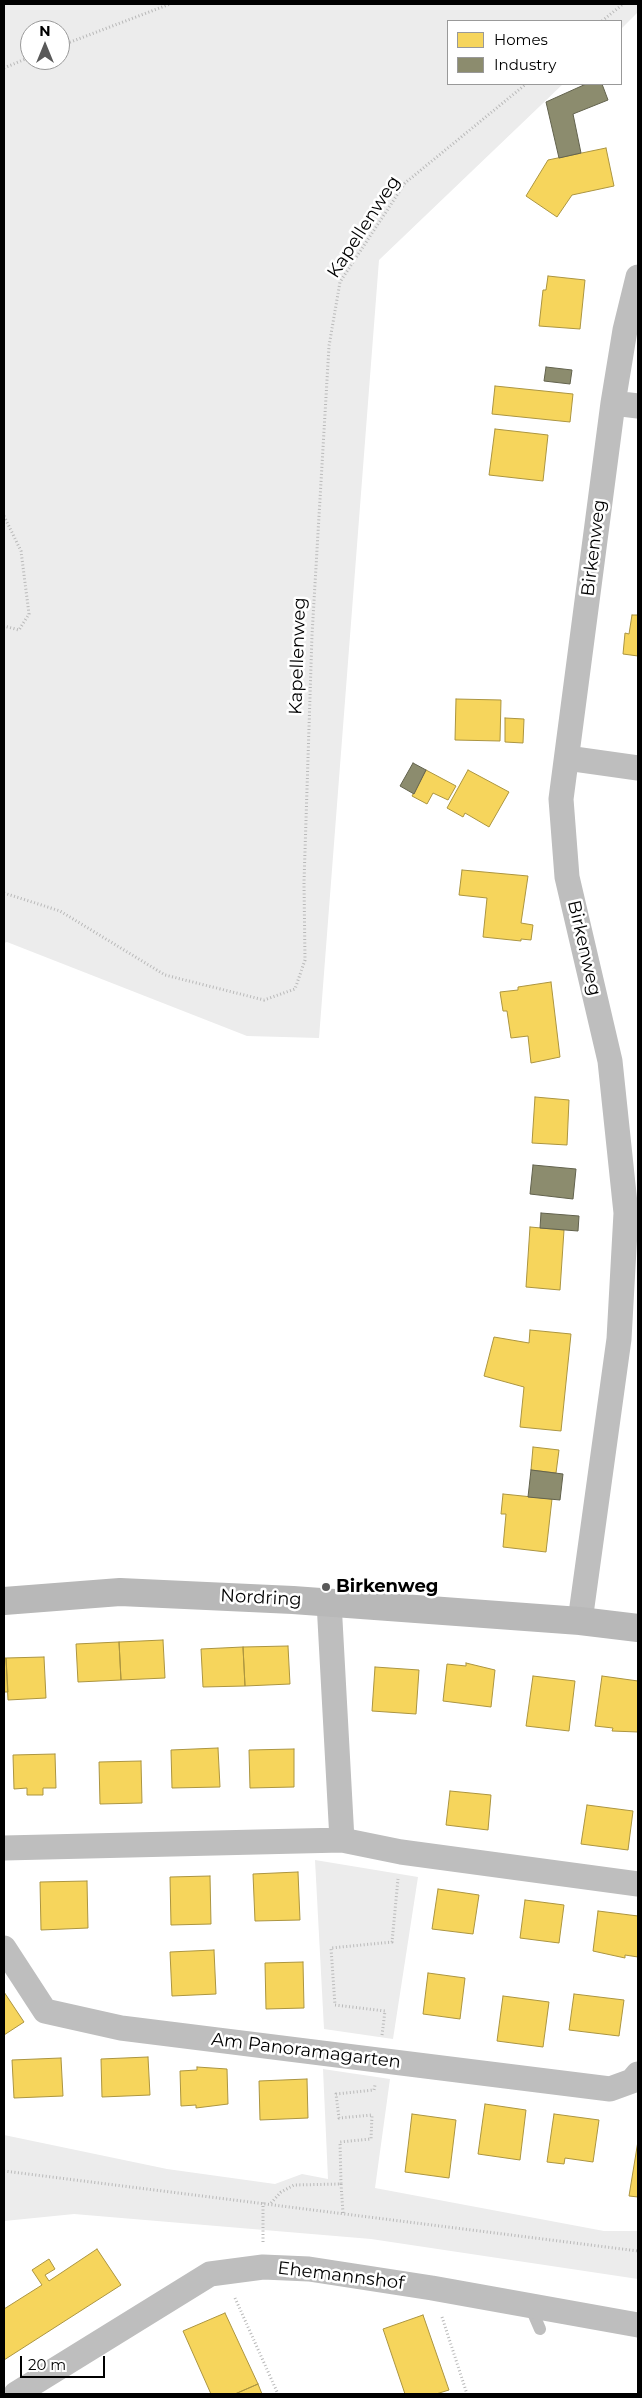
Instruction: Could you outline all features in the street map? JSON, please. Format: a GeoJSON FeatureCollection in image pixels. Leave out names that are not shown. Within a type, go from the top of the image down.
{"type":"FeatureCollection","features":[{"type":"Feature","properties":{"kind":"street","name":"Birkenweg"},"geometry":{"type":"LineString","coordinates":[[580,1621],[619,1339],[632,1213],[610,1061],[567,877],[562,799],[613,403],[625,330],[638,277]]}},
{"type":"Feature","properties":{"kind":"street"},"geometry":{"type":"LineString","coordinates":[[613,403],[638,406]]}},
{"type":"Feature","properties":{"kind":"street"},"geometry":{"type":"LineString","coordinates":[[567,758],[638,768]]}},
{"type":"Feature","properties":{"kind":"street","name":"Nordring"},"geometry":{"type":"LineString","coordinates":[[4,1601],[120,1592],[329,1602],[580,1621],[638,1628]]}},
{"type":"Feature","properties":{"kind":"street"},"geometry":{"type":"LineString","coordinates":[[329,1602],[342,1840]]}},
{"type":"Feature","properties":{"kind":"street"},"geometry":{"type":"LineString","coordinates":[[4,1848],[342,1840],[401,1852],[638,1884]]}},
{"type":"Feature","properties":{"kind":"street","name":"Am Panoramagarten"},"geometry":{"type":"LineString","coordinates":[[4,1948],[45,2011],[121,2028],[610,2088],[632,2082],[638,2074]]}},
{"type":"Feature","properties":{"kind":"street","name":"Ehemannshof"},"geometry":{"type":"LineString","coordinates":[[16,2394],[210,2274],[262,2266],[309,2269],[432,2288],[638,2325]]}},
{"type":"Feature","properties":{"kind":"lane"},"geometry":{"type":"LineString","coordinates":[[530,2306],[540,2330]]}},
{"type":"Feature","properties":{"kind":"path"},"geometry":{"type":"LineString","coordinates":[[70,42],[170,4]]}},
{"type":"Feature","properties":{"kind":"path"},"geometry":{"type":"LineString","coordinates":[[603,20],[623,4]]}},
{"type":"Feature","properties":{"kind":"path"},"geometry":{"type":"LineString","coordinates":[[4,68],[20,62]]}},
{"type":"Feature","properties":{"kind":"path","name":"Kapellenweg"},"geometry":{"type":"LineString","coordinates":[[4,893],[60,912],[165,975],[264,1000],[295,989],[305,960],[304,882],[312,635],[329,346],[340,282],[405,183],[525,85]]}},
{"type":"Feature","properties":{"kind":"path"},"geometry":{"type":"LineString","coordinates":[[4,516],[21,551],[29,614],[19,630],[4,626]]}},
{"type":"Feature","properties":{"kind":"path"},"geometry":{"type":"LineString","coordinates":[[4,2171],[263,2202],[638,2251]]}},
{"type":"Feature","properties":{"kind":"path"},"geometry":{"type":"LineString","coordinates":[[341,2184],[343,2213]]}},
{"type":"Feature","properties":{"kind":"path"},"geometry":{"type":"LineString","coordinates":[[262,2266],[263,2202]]}},
{"type":"Feature","properties":{"kind":"path"},"geometry":{"type":"LineString","coordinates":[[224,2272],[278,2394]]}},
{"type":"Feature","properties":{"kind":"path"},"geometry":{"type":"LineString","coordinates":[[432,2288],[467,2394]]}},
{"type":"Feature","properties":{"kind":"shaded area"},"geometry":{"type":"Polygon","coordinates":[[[4,4],[638,4],[638,12],[622,28],[622,20],[447,20],[447,85],[562,85],[379,260],[319,1038],[247,1036],[7,942],[4,943],[4,4]]]}},
{"type":"Feature","properties":{"kind":"shaded area"},"geometry":{"type":"Polygon","coordinates":[[[315,1860],[418,1877],[393,2039],[324,2029],[315,1860]]]}},
{"type":"Feature","properties":{"kind":"shaded area"},"geometry":{"type":"Polygon","coordinates":[[[323,2069],[390,2079],[375,2188],[604,2231],[638,2231],[638,2279],[371,2239],[74,2214],[4,2221],[4,2135],[167,2169],[275,2184],[302,2174],[328,2179],[323,2069]]]}},
{"type":"Feature","properties":{"kind":"building: Homes"},"geometry":{"type":"Polygon","coordinates":[[[606,148],[614,186],[572,195],[557,217],[526,196],[548,160],[606,148]]]}},
{"type":"Feature","properties":{"kind":"building: Homes"},"geometry":{"type":"Polygon","coordinates":[[[548,276],[585,280],[580,329],[539,326],[543,290],[546,290],[548,276]]]}},
{"type":"Feature","properties":{"kind":"building: Homes"},"geometry":{"type":"Polygon","coordinates":[[[495,386],[573,394],[570,422],[492,414],[495,386]]]}},
{"type":"Feature","properties":{"kind":"building: Homes"},"geometry":{"type":"Polygon","coordinates":[[[495,429],[548,435],[543,481],[489,475],[495,429]]]}},
{"type":"Feature","properties":{"kind":"building: Homes"},"geometry":{"type":"Polygon","coordinates":[[[632,615],[638,615],[638,656],[623,654],[625,633],[629,634],[632,615]]]}},
{"type":"Feature","properties":{"kind":"building: Homes"},"geometry":{"type":"Polygon","coordinates":[[[456,699],[501,700],[500,741],[455,740],[456,699]]]}},
{"type":"Feature","properties":{"kind":"building: Homes"},"geometry":{"type":"Polygon","coordinates":[[[505,718],[524,719],[523,743],[505,742],[505,718]]]}},
{"type":"Feature","properties":{"kind":"building: Homes"},"geometry":{"type":"Polygon","coordinates":[[[426,770],[456,786],[448,800],[433,793],[427,804],[412,796],[426,770]]]}},
{"type":"Feature","properties":{"kind":"building: Homes"},"geometry":{"type":"Polygon","coordinates":[[[468,770],[509,792],[489,827],[465,813],[463,817],[447,808],[468,770]]]}},
{"type":"Feature","properties":{"kind":"building: Homes"},"geometry":{"type":"Polygon","coordinates":[[[462,870],[528,876],[521,923],[533,925],[531,940],[521,939],[521,941],[483,937],[487,898],[459,895],[462,870]]]}},
{"type":"Feature","properties":{"kind":"building: Homes"},"geometry":{"type":"Polygon","coordinates":[[[551,982],[560,1057],[531,1063],[528,1036],[511,1038],[507,1011],[503,1011],[500,992],[518,990],[518,987],[551,982]]]}},
{"type":"Feature","properties":{"kind":"building: Homes"},"geometry":{"type":"Polygon","coordinates":[[[535,1097],[569,1100],[567,1145],[532,1143],[535,1097]]]}},
{"type":"Feature","properties":{"kind":"building: Homes"},"geometry":{"type":"Polygon","coordinates":[[[530,1227],[564,1230],[560,1290],[526,1287],[530,1227]]]}},
{"type":"Feature","properties":{"kind":"building: Homes"},"geometry":{"type":"Polygon","coordinates":[[[530,1330],[571,1334],[561,1431],[520,1427],[524,1387],[484,1376],[494,1337],[529,1343],[530,1330]]]}},
{"type":"Feature","properties":{"kind":"building: Homes"},"geometry":{"type":"Polygon","coordinates":[[[533,1447],[559,1450],[556,1473],[531,1470],[533,1447]]]}},
{"type":"Feature","properties":{"kind":"building: Homes"},"geometry":{"type":"Polygon","coordinates":[[[503,1494],[552,1499],[546,1552],[503,1547],[506,1514],[501,1514],[503,1494]]]}},
{"type":"Feature","properties":{"kind":"building: Homes"},"geometry":{"type":"Polygon","coordinates":[[[163,1640],[165,1678],[121,1680],[119,1642],[163,1640]]]}},
{"type":"Feature","properties":{"kind":"building: Homes"},"geometry":{"type":"Polygon","coordinates":[[[119,1642],[121,1680],[78,1682],[76,1644],[119,1642]]]}},
{"type":"Feature","properties":{"kind":"building: Homes"},"geometry":{"type":"Polygon","coordinates":[[[288,1646],[290,1684],[245,1686],[243,1647],[288,1646]]]}},
{"type":"Feature","properties":{"kind":"building: Homes"},"geometry":{"type":"Polygon","coordinates":[[[243,1647],[245,1686],[203,1687],[201,1649],[243,1647]]]}},
{"type":"Feature","properties":{"kind":"building: Homes"},"geometry":{"type":"Polygon","coordinates":[[[44,1657],[46,1698],[8,1700],[6,1658],[44,1657]]]}},
{"type":"Feature","properties":{"kind":"building: Homes"},"geometry":{"type":"Polygon","coordinates":[[[4,1658],[6,1658],[8,1692],[4,1692],[4,1658]]]}},
{"type":"Feature","properties":{"kind":"building: Homes"},"geometry":{"type":"Polygon","coordinates":[[[466,1663],[495,1670],[491,1707],[443,1701],[447,1664],[466,1666],[466,1663]]]}},
{"type":"Feature","properties":{"kind":"building: Homes"},"geometry":{"type":"Polygon","coordinates":[[[375,1667],[419,1670],[416,1714],[372,1711],[375,1667]]]}},
{"type":"Feature","properties":{"kind":"building: Homes"},"geometry":{"type":"Polygon","coordinates":[[[533,1676],[575,1681],[569,1731],[526,1726],[533,1676]]]}},
{"type":"Feature","properties":{"kind":"building: Homes"},"geometry":{"type":"Polygon","coordinates":[[[602,1676],[638,1681],[638,1732],[612,1731],[613,1728],[595,1726],[602,1676]]]}},
{"type":"Feature","properties":{"kind":"building: Homes"},"geometry":{"type":"Polygon","coordinates":[[[218,1748],[220,1787],[172,1788],[171,1750],[218,1748]]]}},
{"type":"Feature","properties":{"kind":"building: Homes"},"geometry":{"type":"Polygon","coordinates":[[[294,1749],[294,1787],[250,1788],[249,1750],[294,1749]]]}},
{"type":"Feature","properties":{"kind":"building: Homes"},"geometry":{"type":"Polygon","coordinates":[[[55,1754],[56,1788],[43,1788],[43,1795],[27,1795],[27,1788],[14,1789],[13,1755],[55,1754]]]}},
{"type":"Feature","properties":{"kind":"building: Homes"},"geometry":{"type":"Polygon","coordinates":[[[141,1761],[142,1803],[100,1804],[99,1762],[141,1761]]]}},
{"type":"Feature","properties":{"kind":"building: Homes"},"geometry":{"type":"Polygon","coordinates":[[[450,1791],[491,1795],[488,1830],[446,1825],[450,1791]]]}},
{"type":"Feature","properties":{"kind":"building: Homes"},"geometry":{"type":"Polygon","coordinates":[[[587,1805],[633,1811],[628,1850],[581,1844],[587,1805]]]}},
{"type":"Feature","properties":{"kind":"building: Homes"},"geometry":{"type":"Polygon","coordinates":[[[298,1872],[300,1920],[255,1921],[253,1874],[298,1872]]]}},
{"type":"Feature","properties":{"kind":"building: Homes"},"geometry":{"type":"Polygon","coordinates":[[[210,1876],[211,1924],[171,1925],[170,1877],[210,1876]]]}},
{"type":"Feature","properties":{"kind":"building: Homes"},"geometry":{"type":"Polygon","coordinates":[[[87,1881],[88,1928],[41,1930],[40,1882],[87,1881]]]}},
{"type":"Feature","properties":{"kind":"building: Homes"},"geometry":{"type":"Polygon","coordinates":[[[438,1889],[479,1895],[473,1934],[432,1929],[438,1889]]]}},
{"type":"Feature","properties":{"kind":"building: Homes"},"geometry":{"type":"Polygon","coordinates":[[[525,1900],[564,1905],[559,1943],[520,1938],[525,1900]]]}},
{"type":"Feature","properties":{"kind":"building: Homes"},"geometry":{"type":"Polygon","coordinates":[[[598,1911],[638,1916],[638,1957],[625,1955],[625,1958],[593,1951],[598,1911]]]}},
{"type":"Feature","properties":{"kind":"building: Homes"},"geometry":{"type":"Polygon","coordinates":[[[214,1950],[216,1994],[172,1996],[170,1952],[214,1950]]]}},
{"type":"Feature","properties":{"kind":"building: Homes"},"geometry":{"type":"Polygon","coordinates":[[[303,1962],[304,2008],[266,2009],[265,1963],[303,1962]]]}},
{"type":"Feature","properties":{"kind":"building: Homes"},"geometry":{"type":"Polygon","coordinates":[[[428,1973],[465,1978],[460,2019],[423,2014],[428,1973]]]}},
{"type":"Feature","properties":{"kind":"building: Homes"},"geometry":{"type":"Polygon","coordinates":[[[4,1992],[24,2022],[4,2035],[4,1992]]]}},
{"type":"Feature","properties":{"kind":"building: Homes"},"geometry":{"type":"Polygon","coordinates":[[[574,1994],[624,2000],[619,2036],[569,2030],[574,1994]]]}},
{"type":"Feature","properties":{"kind":"building: Homes"},"geometry":{"type":"Polygon","coordinates":[[[503,1996],[549,2002],[543,2047],[497,2041],[503,1996]]]}},
{"type":"Feature","properties":{"kind":"building: Homes"},"geometry":{"type":"Polygon","coordinates":[[[148,2057],[150,2095],[102,2097],[101,2059],[148,2057]]]}},
{"type":"Feature","properties":{"kind":"building: Homes"},"geometry":{"type":"Polygon","coordinates":[[[61,2058],[63,2096],[14,2098],[12,2060],[61,2058]]]}},
{"type":"Feature","properties":{"kind":"building: Homes"},"geometry":{"type":"Polygon","coordinates":[[[197,2067],[227,2069],[228,2104],[196,2108],[196,2105],[181,2106],[180,2071],[197,2070],[197,2067]]]}},
{"type":"Feature","properties":{"kind":"building: Homes"},"geometry":{"type":"Polygon","coordinates":[[[307,2079],[308,2118],[260,2120],[259,2081],[307,2079]]]}},
{"type":"Feature","properties":{"kind":"building: Homes"},"geometry":{"type":"Polygon","coordinates":[[[485,2104],[526,2110],[520,2160],[478,2154],[485,2104]]]}},
{"type":"Feature","properties":{"kind":"building: Homes"},"geometry":{"type":"Polygon","coordinates":[[[412,2114],[456,2120],[449,2178],[405,2172],[412,2114]]]}},
{"type":"Feature","properties":{"kind":"building: Homes"},"geometry":{"type":"Polygon","coordinates":[[[554,2114],[599,2120],[593,2162],[565,2158],[564,2164],[547,2162],[554,2114]]]}},
{"type":"Feature","properties":{"kind":"building: Homes"},"geometry":{"type":"Polygon","coordinates":[[[638,2141],[638,2197],[629,2196],[638,2141]]]}},
{"type":"Feature","properties":{"kind":"building: Homes"},"geometry":{"type":"Polygon","coordinates":[[[97,2249],[121,2285],[4,2360],[4,2309],[42,2285],[32,2270],[49,2259],[55,2269],[45,2275],[49,2281],[97,2249]]]}},
{"type":"Feature","properties":{"kind":"building: Homes"},"geometry":{"type":"Polygon","coordinates":[[[225,2313],[258,2384],[235,2394],[211,2394],[183,2331],[225,2313]]]}},
{"type":"Feature","properties":{"kind":"building: Homes"},"geometry":{"type":"Polygon","coordinates":[[[423,2315],[449,2390],[436,2394],[405,2394],[383,2329],[423,2315]]]}},
{"type":"Feature","properties":{"kind":"building: Homes"},"geometry":{"type":"Polygon","coordinates":[[[258,2384],[262,2394],[235,2394],[258,2384]]]}},
{"type":"Feature","properties":{"kind":"building: Industry"},"geometry":{"type":"Polygon","coordinates":[[[584,85],[602,85],[608,100],[573,114],[581,153],[559,158],[546,102],[584,85]]]}},
{"type":"Feature","properties":{"kind":"building: Industry"},"geometry":{"type":"Polygon","coordinates":[[[546,367],[572,370],[570,384],[544,381],[546,367]]]}},
{"type":"Feature","properties":{"kind":"building: Industry"},"geometry":{"type":"Polygon","coordinates":[[[413,763],[426,770],[414,794],[400,786],[413,763]]]}},
{"type":"Feature","properties":{"kind":"building: Industry"},"geometry":{"type":"Polygon","coordinates":[[[533,1165],[576,1169],[573,1199],[530,1194],[533,1165]]]}},
{"type":"Feature","properties":{"kind":"building: Industry"},"geometry":{"type":"Polygon","coordinates":[[[541,1213],[579,1216],[578,1231],[540,1228],[541,1213]]]}},
{"type":"Feature","properties":{"kind":"building: Industry"},"geometry":{"type":"Polygon","coordinates":[[[531,1470],[563,1474],[560,1500],[528,1497],[531,1470]]]}},
{"type":"Feature","properties":{"kind":"place","name":"Birkenweg"},"geometry":{"type":"Point","coordinates":[326,1587]}}]}
